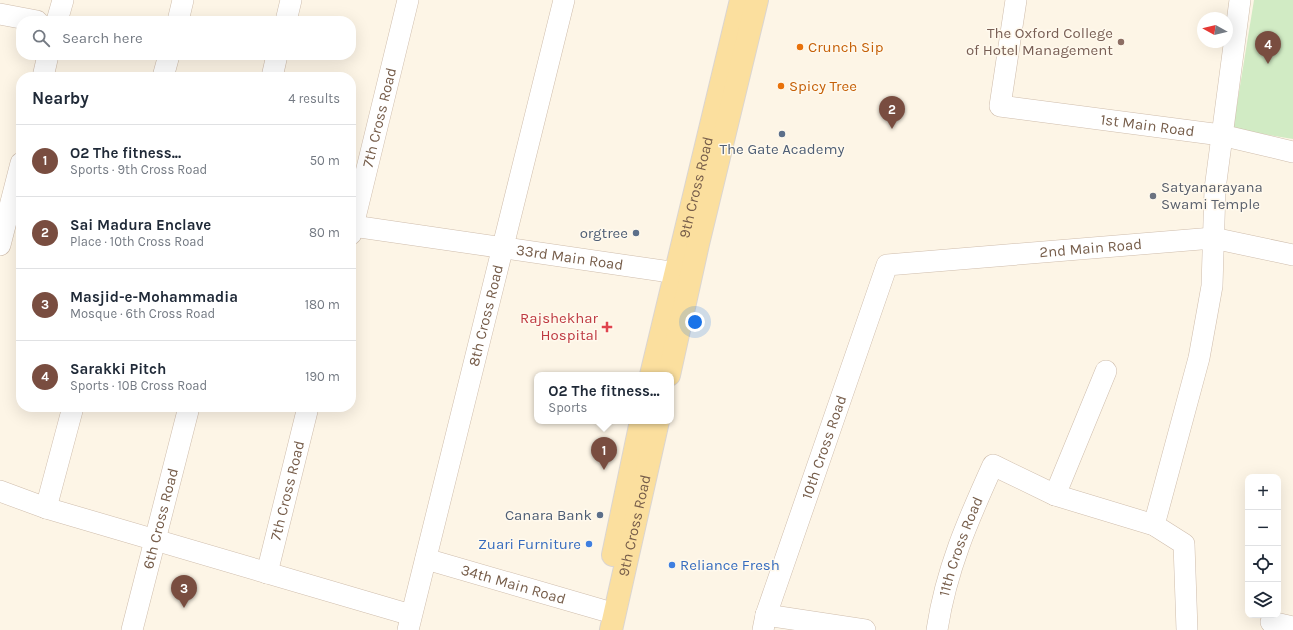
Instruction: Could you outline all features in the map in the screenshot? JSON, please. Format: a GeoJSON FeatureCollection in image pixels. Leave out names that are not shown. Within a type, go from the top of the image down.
{"type":"FeatureCollection","features":[{"type":"Feature","properties":{"kind":"main road","name":"9th Cross Road"},"geometry":{"type":"LineString","coordinates":[[669,372],[683,274],[741,0]]}},
{"type":"Feature","properties":{"kind":"main road","name":"9th Cross Road"},"geometry":{"type":"LineString","coordinates":[[652,372],[683,274],[757,0]]}},
{"type":"Feature","properties":{"kind":"main road","name":"9th Cross Road"},"geometry":{"type":"LineString","coordinates":[[599,620],[640,424]]}},
{"type":"Feature","properties":{"kind":"main road","name":"9th Cross Road"},"geometry":{"type":"LineString","coordinates":[[611,630],[657,424]]}},
{"type":"Feature","properties":{"kind":"street"},"geometry":{"type":"LineString","coordinates":[[58,16],[63,0]]}},
{"type":"Feature","properties":{"kind":"street"},"geometry":{"type":"LineString","coordinates":[[179,16],[184,0]]}},
{"type":"Feature","properties":{"kind":"street"},"geometry":{"type":"LineString","coordinates":[[287,16],[291,0]]}},
{"type":"Feature","properties":{"kind":"street","name":"7th Cross Road"},"geometry":{"type":"LineString","coordinates":[[356,214],[408,0]]}},
{"type":"Feature","properties":{"kind":"street","name":"8th Cross Road"},"geometry":{"type":"LineString","coordinates":[[410,622],[564,0]]}},
{"type":"Feature","properties":{"kind":"street","name":"1st Main Road"},"geometry":{"type":"LineString","coordinates":[[1016,0],[1000,106],[1221,135],[1293,152]]}},
{"type":"Feature","properties":{"kind":"street"},"geometry":{"type":"LineString","coordinates":[[1154,525],[1199,358],[1212,286],[1214,189],[1240,0]]}},
{"type":"Feature","properties":{"kind":"street"},"geometry":{"type":"LineString","coordinates":[[0,14],[16,17]]}},
{"type":"Feature","properties":{"kind":"street"},"geometry":{"type":"LineString","coordinates":[[44,72],[47,60]]}},
{"type":"Feature","properties":{"kind":"street"},"geometry":{"type":"LineString","coordinates":[[164,72],[168,60]]}},
{"type":"Feature","properties":{"kind":"street"},"geometry":{"type":"LineString","coordinates":[[273,72],[276,60]]}},
{"type":"Feature","properties":{"kind":"street"},"geometry":{"type":"LineString","coordinates":[[0,245],[13,170]]}},
{"type":"Feature","properties":{"kind":"street","name":"33rd Main Road"},"geometry":{"type":"LineString","coordinates":[[356,230],[503,248],[683,274]]}},
{"type":"Feature","properties":{"kind":"street","name":"2nd Main Road"},"geometry":{"type":"LineString","coordinates":[[887,265],[1213,238],[1293,255]]}},
{"type":"Feature","properties":{"kind":"street","name":"10th Cross Road"},"geometry":{"type":"LineString","coordinates":[[765,622],[887,265]]}},
{"type":"Feature","properties":{"kind":"street"},"geometry":{"type":"LineString","coordinates":[[1106,371],[1055,495],[1154,525],[1184,544],[1187,630]]}},
{"type":"Feature","properties":{"kind":"street"},"geometry":{"type":"LineString","coordinates":[[46,508],[72,412]]}},
{"type":"Feature","properties":{"kind":"street","name":"6th Cross Road"},"geometry":{"type":"LineString","coordinates":[[132,630],[188,412]]}},
{"type":"Feature","properties":{"kind":"street","name":"7th Cross Road"},"geometry":{"type":"LineString","coordinates":[[268,573],[307,412]]}},
{"type":"Feature","properties":{"kind":"street","name":"11th Cross Road"},"geometry":{"type":"LineString","coordinates":[[937,630],[942,595],[967,522],[993,465],[1055,495]]}},
{"type":"Feature","properties":{"kind":"street"},"geometry":{"type":"LineString","coordinates":[[0,491],[46,508],[268,573],[410,622]]}},
{"type":"Feature","properties":{"kind":"street","name":"34th Main Road"},"geometry":{"type":"LineString","coordinates":[[426,559],[599,620]]}},
{"type":"Feature","properties":{"kind":"street"},"geometry":{"type":"LineString","coordinates":[[765,622],[865,630]]}},
{"type":"Feature","properties":{"kind":"street"},"geometry":{"type":"LineString","coordinates":[[1271,622],[1293,627]]}},
{"type":"Feature","properties":{"kind":"green space"},"geometry":{"type":"Polygon","coordinates":[[[1254,0],[1293,0],[1293,139],[1233,129],[1254,0]]]}},
{"type":"Feature","properties":{"kind":"place","name":"The Oxford College of Hotel Management"},"geometry":{"type":"Point","coordinates":[1121,42]}},
{"type":"Feature","properties":{"kind":"place","name":"Crunch Sip"},"geometry":{"type":"Point","coordinates":[800,47]}},
{"type":"Feature","properties":{"kind":"place","name":"Sarakki Pitch"},"geometry":{"type":"Point","coordinates":[1268,64]}},
{"type":"Feature","properties":{"kind":"place","name":"Spicy Tree"},"geometry":{"type":"Point","coordinates":[781,86]}},
{"type":"Feature","properties":{"kind":"place","name":"Sai Madura Enclave"},"geometry":{"type":"Point","coordinates":[892,129]}},
{"type":"Feature","properties":{"kind":"place","name":"The Gate Academy"},"geometry":{"type":"Point","coordinates":[782,134]}},
{"type":"Feature","properties":{"kind":"place","name":"Satyanarayana Swami Temple"},"geometry":{"type":"Point","coordinates":[1153,196]}},
{"type":"Feature","properties":{"kind":"place","name":"orgtree"},"geometry":{"type":"Point","coordinates":[636,233]}},
{"type":"Feature","properties":{"kind":"place","name":"Rajshekhar Hospital"},"geometry":{"type":"Point","coordinates":[607,327]}},
{"type":"Feature","properties":{"kind":"place","name":"O2 The fitness..."},"geometry":{"type":"Point","coordinates":[604,470]}},
{"type":"Feature","properties":{"kind":"place","name":"Canara Bank"},"geometry":{"type":"Point","coordinates":[600,515]}},
{"type":"Feature","properties":{"kind":"place","name":"Zuari Furniture"},"geometry":{"type":"Point","coordinates":[589,544]}},
{"type":"Feature","properties":{"kind":"place","name":"Reliance Fresh"},"geometry":{"type":"Point","coordinates":[672,565]}},
{"type":"Feature","properties":{"kind":"place","name":"Masjid-e-Mohammadia"},"geometry":{"type":"Point","coordinates":[184,608]}}]}
